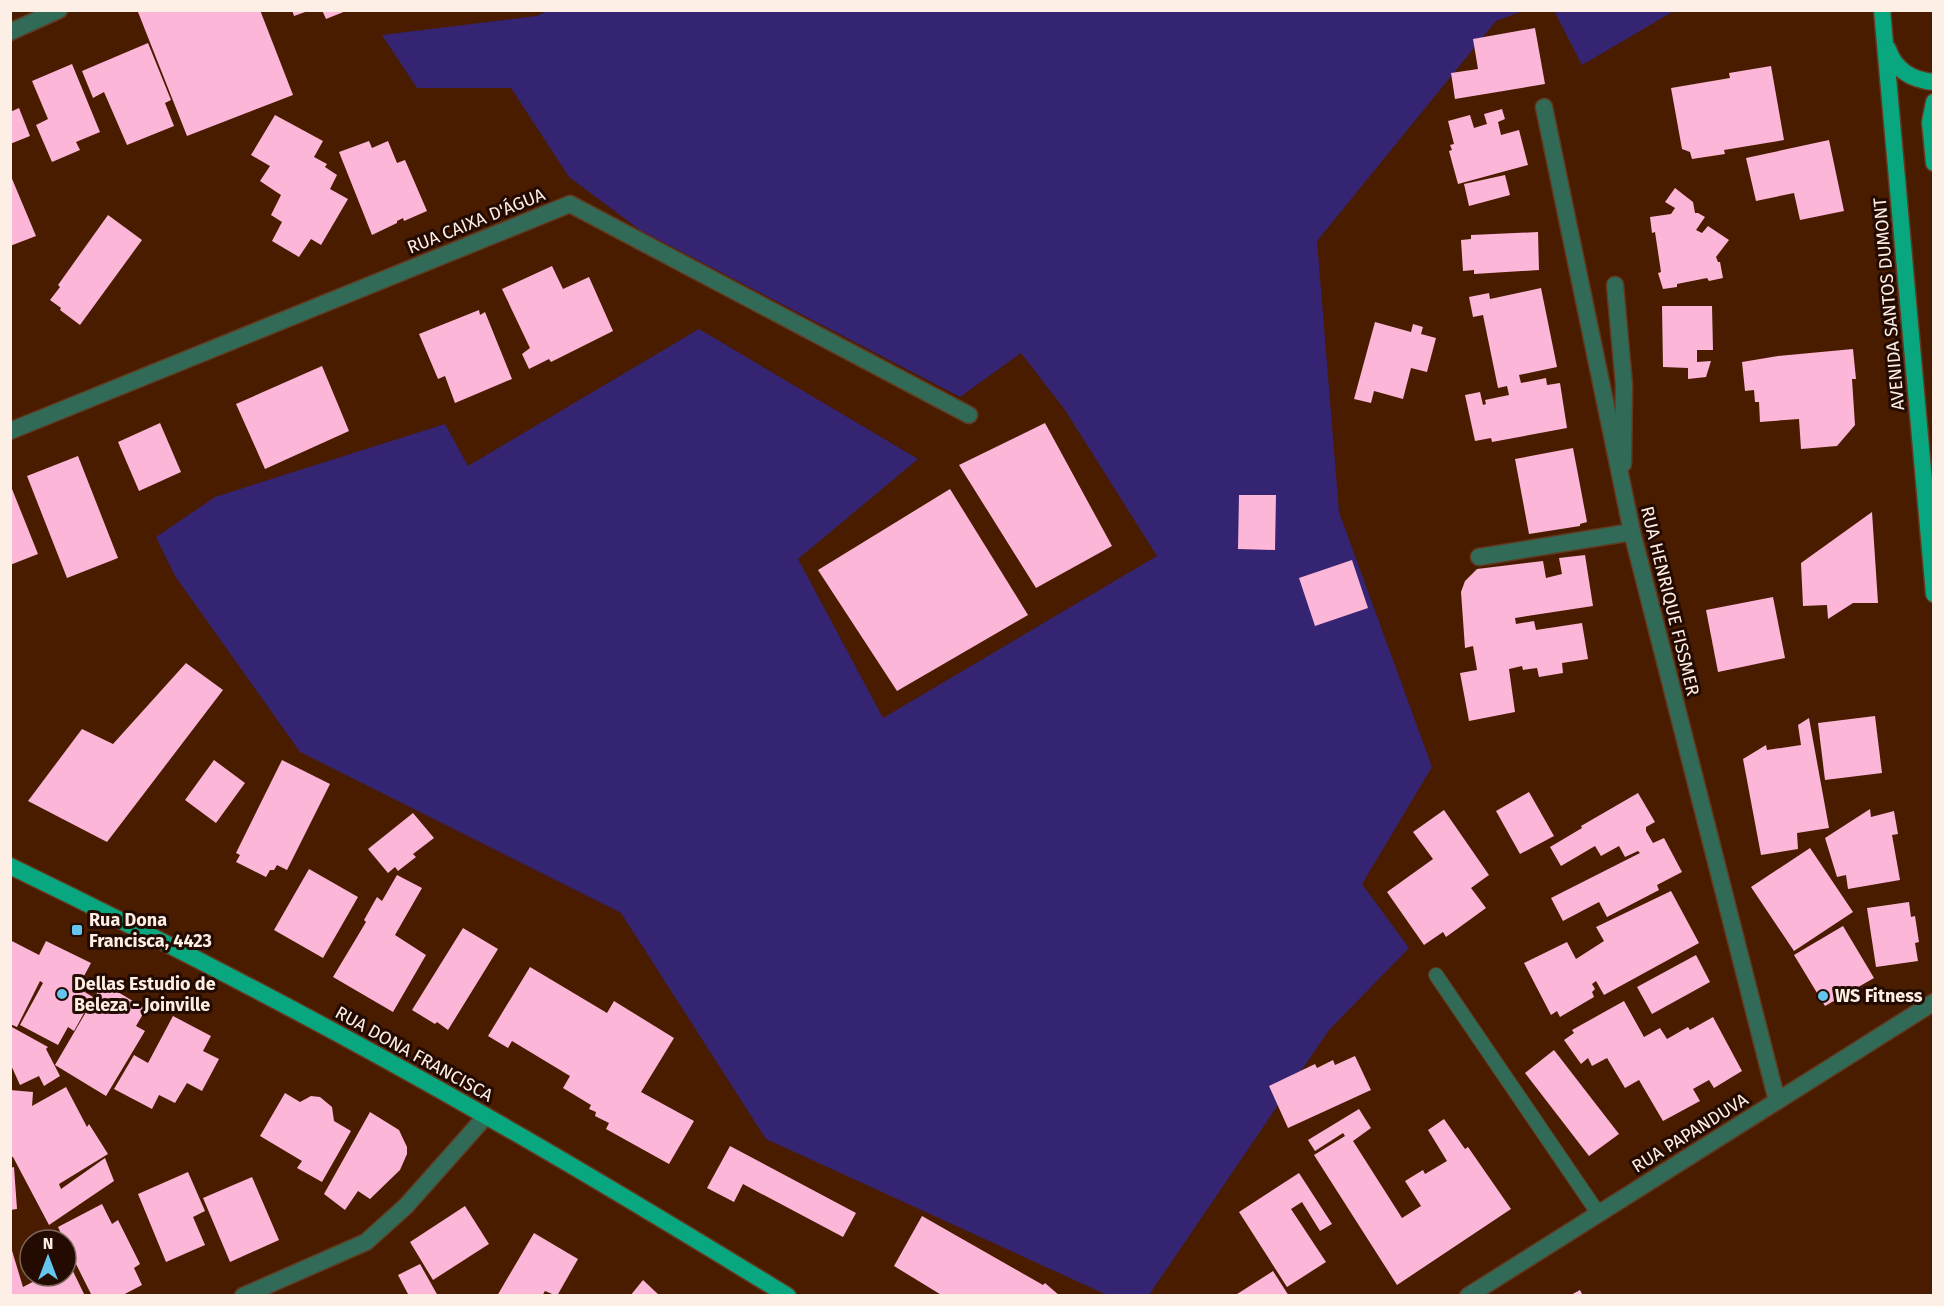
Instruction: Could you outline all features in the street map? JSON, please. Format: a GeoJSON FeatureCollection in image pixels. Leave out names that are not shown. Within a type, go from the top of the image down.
{"type":"FeatureCollection","features":[{"type":"Feature","properties":{"kind":"main road","name":"AVENIDA SANTOS DUMONT"},"geometry":{"type":"LineString","coordinates":[[1882,10],[1934,594]]}},
{"type":"Feature","properties":{"kind":"main road"},"geometry":{"type":"LineString","coordinates":[[1890,10],[1885,26],[1885,42],[1891,57],[1901,70],[1916,79],[1934,82]]}},
{"type":"Feature","properties":{"kind":"main road"},"geometry":{"type":"LineString","coordinates":[[1934,102],[1930,122],[1934,163]]}},
{"type":"Feature","properties":{"kind":"main road","name":"RUA DONA FRANCISCA"},"geometry":{"type":"LineString","coordinates":[[10,866],[251,986],[486,1116],[788,1296]]}},
{"type":"Feature","properties":{"kind":"street"},"geometry":{"type":"LineString","coordinates":[[10,32],[59,10]]}},
{"type":"Feature","properties":{"kind":"street","name":"RUA HENRIQUE FISSMER"},"geometry":{"type":"LineString","coordinates":[[1544,107],[1632,532],[1777,1101]]}},
{"type":"Feature","properties":{"kind":"street","name":"RUA CAIXA D'ÁGUA"},"geometry":{"type":"LineString","coordinates":[[10,431],[570,204],[969,415]]}},
{"type":"Feature","properties":{"kind":"street"},"geometry":{"type":"LineString","coordinates":[[1616,285],[1624,385],[1622,489]]}},
{"type":"Feature","properties":{"kind":"street"},"geometry":{"type":"LineString","coordinates":[[1479,557],[1632,532]]}},
{"type":"Feature","properties":{"kind":"street","name":"RUA PAPANDUVA"},"geometry":{"type":"LineString","coordinates":[[1468,1296],[1934,1002]]}},
{"type":"Feature","properties":{"kind":"street"},"geometry":{"type":"LineString","coordinates":[[243,1296],[366,1242],[406,1206],[486,1116]]}},
{"type":"Feature","properties":{"kind":"lane"},"geometry":{"type":"LineString","coordinates":[[1436,975],[1598,1214]]}},
{"type":"Feature","properties":{"kind":"shaded area"},"geometry":{"type":"Polygon","coordinates":[[[551,10],[1523,11],[1496,21],[1317,241],[1339,512],[1432,767],[1362,884],[1409,948],[1329,1030],[1149,1295],[1107,1295],[766,1139],[621,913],[300,752],[175,576],[156,537],[215,497],[445,424],[468,466],[699,329],[918,459],[798,559],[883,718],[1157,556],[1065,410],[1021,353],[960,397],[640,230],[569,177],[511,88],[417,88],[382,35],[536,16],[551,10]]]}},
{"type":"Feature","properties":{"kind":"shaded area"},"geometry":{"type":"Polygon","coordinates":[[[1554,11],[1674,11],[1582,65],[1554,11]]]}},
{"type":"Feature","properties":{"kind":"building"},"geometry":{"type":"Polygon","coordinates":[[[142,10],[260,10],[293,95],[187,136],[138,12],[142,10]]]}},
{"type":"Feature","properties":{"kind":"building"},"geometry":{"type":"Polygon","coordinates":[[[292,10],[308,10],[308,11],[294,16],[292,10]]]}},
{"type":"Feature","properties":{"kind":"building"},"geometry":{"type":"Polygon","coordinates":[[[322,10],[346,10],[346,11],[326,19],[322,10]]]}},
{"type":"Feature","properties":{"kind":"building"},"geometry":{"type":"Polygon","coordinates":[[[1535,28],[1545,84],[1455,99],[1451,73],[1478,69],[1473,39],[1535,28]]]}},
{"type":"Feature","properties":{"kind":"building"},"geometry":{"type":"Polygon","coordinates":[[[148,43],[171,100],[165,103],[174,126],[127,145],[104,92],[93,98],[82,71],[148,43]]]}},
{"type":"Feature","properties":{"kind":"building"},"geometry":{"type":"Polygon","coordinates":[[[72,64],[100,132],[76,142],[80,150],[52,162],[36,125],[48,119],[32,81],[72,64]]]}},
{"type":"Feature","properties":{"kind":"building"},"geometry":{"type":"Polygon","coordinates":[[[1771,66],[1784,140],[1724,150],[1725,154],[1692,159],[1690,152],[1682,149],[1671,88],[1730,78],[1729,73],[1771,66]]]}},
{"type":"Feature","properties":{"kind":"building"},"geometry":{"type":"Polygon","coordinates":[[[19,108],[30,136],[10,144],[10,112],[19,108]]]}},
{"type":"Feature","properties":{"kind":"building"},"geometry":{"type":"Polygon","coordinates":[[[1502,109],[1505,119],[1498,122],[1501,135],[1519,130],[1528,165],[1458,184],[1449,151],[1452,150],[1450,145],[1454,144],[1448,121],[1470,115],[1474,128],[1487,124],[1484,114],[1502,109]]]}},
{"type":"Feature","properties":{"kind":"building"},"geometry":{"type":"Polygon","coordinates":[[[275,115],[323,141],[314,157],[327,164],[325,167],[337,175],[330,189],[348,199],[321,245],[311,239],[299,257],[272,241],[282,222],[271,215],[281,195],[260,181],[270,166],[251,155],[275,115]]]}},
{"type":"Feature","properties":{"kind":"building"},"geometry":{"type":"Polygon","coordinates":[[[1829,140],[1844,211],[1800,220],[1794,193],[1756,201],[1746,158],[1829,140]]]}},
{"type":"Feature","properties":{"kind":"building"},"geometry":{"type":"Polygon","coordinates":[[[369,141],[372,148],[388,141],[397,163],[405,160],[427,211],[404,221],[403,218],[372,235],[339,152],[369,141]]]}},
{"type":"Feature","properties":{"kind":"building"},"geometry":{"type":"Polygon","coordinates":[[[10,174],[36,236],[10,246],[10,174]]]}},
{"type":"Feature","properties":{"kind":"building"},"geometry":{"type":"Polygon","coordinates":[[[1505,175],[1510,195],[1469,206],[1464,184],[1505,175]]]}},
{"type":"Feature","properties":{"kind":"building"},"geometry":{"type":"Polygon","coordinates":[[[1675,188],[1693,202],[1695,213],[1705,217],[1696,230],[1702,233],[1708,226],[1729,240],[1716,257],[1720,262],[1723,278],[1709,281],[1707,278],[1663,289],[1658,273],[1661,272],[1655,232],[1652,233],[1650,217],[1671,214],[1675,208],[1665,202],[1675,188]]]}},
{"type":"Feature","properties":{"kind":"building"},"geometry":{"type":"Polygon","coordinates":[[[108,215],[142,240],[80,325],[50,300],[60,287],[58,285],[108,215]]]}},
{"type":"Feature","properties":{"kind":"building"},"geometry":{"type":"Polygon","coordinates":[[[1538,232],[1539,270],[1474,274],[1474,270],[1463,271],[1461,240],[1471,239],[1471,235],[1538,232]]]}},
{"type":"Feature","properties":{"kind":"building"},"geometry":{"type":"Polygon","coordinates":[[[552,266],[563,289],[589,277],[613,331],[551,362],[549,359],[529,369],[522,354],[530,348],[502,289],[552,266]]]}},
{"type":"Feature","properties":{"kind":"building"},"geometry":{"type":"Polygon","coordinates":[[[1541,288],[1557,367],[1519,375],[1521,383],[1546,378],[1547,385],[1560,383],[1567,428],[1492,442],[1491,438],[1475,441],[1465,395],[1480,392],[1483,405],[1486,404],[1485,400],[1509,395],[1507,386],[1498,388],[1483,315],[1473,317],[1469,297],[1489,293],[1490,299],[1541,288]]]}},
{"type":"Feature","properties":{"kind":"building"},"geometry":{"type":"Polygon","coordinates":[[[1662,306],[1712,306],[1713,350],[1697,350],[1697,362],[1711,361],[1706,377],[1688,379],[1688,368],[1663,367],[1662,306]]]}},
{"type":"Feature","properties":{"kind":"building"},"geometry":{"type":"Polygon","coordinates":[[[479,310],[480,315],[485,312],[512,379],[455,403],[445,376],[438,379],[419,334],[479,310]]]}},
{"type":"Feature","properties":{"kind":"building"},"geometry":{"type":"Polygon","coordinates":[[[1375,322],[1411,332],[1413,324],[1423,327],[1421,334],[1436,338],[1427,372],[1411,368],[1403,399],[1374,391],[1371,403],[1354,399],[1375,322]]]}},
{"type":"Feature","properties":{"kind":"building"},"geometry":{"type":"Polygon","coordinates":[[[1853,349],[1856,379],[1852,379],[1855,425],[1837,446],[1801,449],[1799,419],[1760,422],[1759,402],[1755,402],[1754,390],[1745,391],[1742,362],[1853,349]]]}},
{"type":"Feature","properties":{"kind":"building"},"geometry":{"type":"Polygon","coordinates":[[[322,366],[349,431],[265,469],[236,404],[322,366]]]}},
{"type":"Feature","properties":{"kind":"building"},"geometry":{"type":"Polygon","coordinates":[[[160,423],[181,472],[139,491],[118,442],[160,423]]]}},
{"type":"Feature","properties":{"kind":"building"},"geometry":{"type":"Polygon","coordinates":[[[1045,423],[1112,546],[1036,588],[959,465],[1045,423]]]}},
{"type":"Feature","properties":{"kind":"building"},"geometry":{"type":"Polygon","coordinates":[[[1573,448],[1587,522],[1580,526],[1529,534],[1515,459],[1573,448]]]}},
{"type":"Feature","properties":{"kind":"building"},"geometry":{"type":"Polygon","coordinates":[[[78,456],[118,558],[67,578],[27,476],[78,456]]]}},
{"type":"Feature","properties":{"kind":"building"},"geometry":{"type":"Polygon","coordinates":[[[10,484],[38,554],[10,565],[10,484]]]}},
{"type":"Feature","properties":{"kind":"building"},"geometry":{"type":"Polygon","coordinates":[[[950,489],[1028,615],[897,691],[818,570],[950,489]]]}},
{"type":"Feature","properties":{"kind":"building"},"geometry":{"type":"Polygon","coordinates":[[[1239,495],[1276,495],[1275,550],[1238,549],[1239,495]]]}},
{"type":"Feature","properties":{"kind":"building"},"geometry":{"type":"Polygon","coordinates":[[[1872,512],[1878,603],[1853,603],[1828,619],[1827,605],[1803,606],[1801,563],[1872,512]]]}},
{"type":"Feature","properties":{"kind":"building"},"geometry":{"type":"Polygon","coordinates":[[[1585,555],[1593,606],[1515,618],[1516,624],[1534,621],[1536,630],[1582,623],[1588,659],[1562,663],[1563,673],[1539,677],[1537,668],[1523,670],[1522,666],[1509,669],[1515,712],[1469,721],[1460,673],[1477,670],[1473,646],[1465,648],[1461,592],[1465,581],[1477,569],[1543,561],[1546,578],[1562,574],[1559,558],[1585,555]]]}},
{"type":"Feature","properties":{"kind":"building"},"geometry":{"type":"Polygon","coordinates":[[[1352,560],[1368,608],[1315,626],[1299,578],[1352,560]]]}},
{"type":"Feature","properties":{"kind":"building"},"geometry":{"type":"Polygon","coordinates":[[[1773,597],[1785,658],[1718,672],[1706,610],[1773,597]]]}},
{"type":"Feature","properties":{"kind":"building"},"geometry":{"type":"Polygon","coordinates":[[[186,663],[223,690],[107,842],[28,801],[82,729],[113,744],[186,663]]]}},
{"type":"Feature","properties":{"kind":"building"},"geometry":{"type":"Polygon","coordinates":[[[1875,716],[1882,773],[1825,780],[1818,723],[1875,716]]]}},
{"type":"Feature","properties":{"kind":"building"},"geometry":{"type":"Polygon","coordinates":[[[1809,718],[1829,828],[1797,833],[1798,849],[1761,855],[1743,759],[1766,745],[1767,750],[1801,745],[1798,725],[1809,718]]]}},
{"type":"Feature","properties":{"kind":"building"},"geometry":{"type":"Polygon","coordinates":[[[214,760],[245,783],[216,823],[185,800],[214,760]]]}},
{"type":"Feature","properties":{"kind":"building"},"geometry":{"type":"Polygon","coordinates":[[[282,760],[330,784],[287,870],[277,865],[266,877],[236,862],[240,855],[236,853],[282,760]]]}},
{"type":"Feature","properties":{"kind":"building"},"geometry":{"type":"Polygon","coordinates":[[[1529,792],[1554,836],[1520,854],[1496,811],[1529,792]]]}},
{"type":"Feature","properties":{"kind":"building"},"geometry":{"type":"Polygon","coordinates":[[[1638,793],[1655,822],[1646,827],[1646,831],[1653,843],[1664,838],[1682,872],[1657,885],[1659,890],[1607,917],[1599,902],[1563,921],[1551,898],[1640,853],[1638,851],[1625,857],[1619,846],[1601,856],[1595,846],[1561,866],[1550,847],[1638,793]]]}},
{"type":"Feature","properties":{"kind":"building"},"geometry":{"type":"Polygon","coordinates":[[[1870,809],[1871,817],[1894,811],[1898,834],[1892,835],[1900,880],[1848,889],[1846,875],[1837,877],[1825,838],[1870,809]]]}},
{"type":"Feature","properties":{"kind":"building"},"geometry":{"type":"Polygon","coordinates":[[[1444,810],[1489,875],[1471,888],[1486,908],[1446,937],[1443,932],[1424,945],[1387,892],[1433,859],[1413,832],[1444,810]]]}},
{"type":"Feature","properties":{"kind":"building"},"geometry":{"type":"Polygon","coordinates":[[[413,813],[434,838],[413,854],[416,857],[398,871],[395,867],[388,873],[368,849],[413,813]]]}},
{"type":"Feature","properties":{"kind":"building"},"geometry":{"type":"Polygon","coordinates":[[[1810,848],[1853,912],[1794,951],[1751,887],[1810,848]]]}},
{"type":"Feature","properties":{"kind":"building"},"geometry":{"type":"Polygon","coordinates":[[[309,869],[358,897],[323,958],[274,930],[309,869]]]}},
{"type":"Feature","properties":{"kind":"building"},"geometry":{"type":"Polygon","coordinates":[[[397,875],[422,888],[395,935],[426,955],[393,1012],[333,977],[366,922],[364,920],[377,897],[382,901],[397,875]]]}},
{"type":"Feature","properties":{"kind":"building"},"geometry":{"type":"Polygon","coordinates":[[[1671,891],[1699,943],[1604,995],[1596,981],[1592,984],[1595,989],[1592,992],[1594,997],[1560,1017],[1557,1011],[1551,1015],[1524,963],[1567,942],[1576,959],[1604,941],[1596,927],[1671,891]]]}},
{"type":"Feature","properties":{"kind":"building"},"geometry":{"type":"Polygon","coordinates":[[[1909,902],[1911,917],[1915,916],[1919,942],[1915,943],[1918,961],[1876,967],[1867,908],[1909,902]]]}},
{"type":"Feature","properties":{"kind":"building"},"geometry":{"type":"Polygon","coordinates":[[[1843,926],[1874,978],[1825,1006],[1794,955],[1843,926]]]}},
{"type":"Feature","properties":{"kind":"building"},"geometry":{"type":"Polygon","coordinates":[[[463,928],[498,949],[448,1030],[412,1010],[463,928]]]}},
{"type":"Feature","properties":{"kind":"building","name":"Dellas Estudio de Beleza - Joinville"},"geometry":{"type":"Polygon","coordinates":[[[10,940],[39,955],[46,941],[91,963],[84,976],[89,979],[83,991],[93,997],[74,1031],[68,1027],[58,1045],[20,1025],[43,983],[40,981],[17,1027],[10,1024],[10,940]]]}},
{"type":"Feature","properties":{"kind":"building"},"geometry":{"type":"Polygon","coordinates":[[[1696,955],[1710,982],[1652,1014],[1637,987],[1696,955]]]}},
{"type":"Feature","properties":{"kind":"building"},"geometry":{"type":"Polygon","coordinates":[[[530,967],[607,1013],[614,1001],[674,1038],[641,1092],[694,1121],[669,1164],[606,1129],[609,1123],[595,1116],[596,1112],[589,1109],[591,1105],[563,1088],[570,1076],[512,1041],[508,1048],[488,1036],[530,967]]]}},
{"type":"Feature","properties":{"kind":"building"},"geometry":{"type":"Polygon","coordinates":[[[103,983],[146,1009],[136,1026],[145,1031],[106,1096],[55,1065],[103,983]]]}},
{"type":"Feature","properties":{"kind":"building"},"geometry":{"type":"Polygon","coordinates":[[[1624,1001],[1644,1037],[1660,1028],[1667,1039],[1688,1027],[1690,1030],[1713,1017],[1742,1071],[1714,1088],[1709,1080],[1693,1089],[1700,1101],[1663,1121],[1639,1080],[1625,1088],[1607,1058],[1592,1066],[1588,1058],[1581,1064],[1564,1040],[1574,1033],[1572,1030],[1624,1001]]]}},
{"type":"Feature","properties":{"kind":"building"},"geometry":{"type":"Polygon","coordinates":[[[173,1016],[211,1036],[203,1051],[219,1059],[202,1091],[187,1083],[175,1103],[159,1095],[152,1109],[114,1089],[134,1055],[148,1063],[173,1016]]]}},
{"type":"Feature","properties":{"kind":"building"},"geometry":{"type":"Polygon","coordinates":[[[10,1026],[48,1047],[46,1049],[60,1076],[44,1086],[39,1076],[20,1085],[10,1063],[10,1026]]]}},
{"type":"Feature","properties":{"kind":"building"},"geometry":{"type":"Polygon","coordinates":[[[1554,1050],[1619,1134],[1589,1156],[1525,1073],[1554,1050]]]}},
{"type":"Feature","properties":{"kind":"building"},"geometry":{"type":"Polygon","coordinates":[[[1355,1056],[1371,1090],[1288,1128],[1269,1086],[1315,1064],[1317,1068],[1333,1060],[1335,1065],[1355,1056]]]}},
{"type":"Feature","properties":{"kind":"building"},"geometry":{"type":"Polygon","coordinates":[[[66,1087],[87,1127],[89,1124],[108,1154],[59,1184],[61,1189],[105,1158],[114,1181],[49,1225],[13,1157],[10,1157],[10,1090],[33,1092],[32,1106],[66,1087]]]}},
{"type":"Feature","properties":{"kind":"building"},"geometry":{"type":"Polygon","coordinates":[[[285,1093],[300,1102],[311,1096],[320,1097],[332,1107],[334,1121],[351,1131],[322,1182],[297,1168],[302,1161],[260,1136],[285,1093]]]}},
{"type":"Feature","properties":{"kind":"building"},"geometry":{"type":"Polygon","coordinates":[[[1359,1109],[1371,1128],[1353,1141],[1402,1218],[1421,1206],[1405,1181],[1423,1170],[1425,1174],[1447,1161],[1428,1130],[1444,1119],[1465,1149],[1468,1147],[1511,1209],[1397,1285],[1314,1155],[1345,1136],[1343,1133],[1315,1151],[1308,1140],[1359,1109]]]}},
{"type":"Feature","properties":{"kind":"building"},"geometry":{"type":"Polygon","coordinates":[[[370,1112],[399,1130],[407,1147],[407,1154],[400,1170],[370,1199],[358,1191],[345,1210],[324,1194],[370,1112]]]}},
{"type":"Feature","properties":{"kind":"building"},"geometry":{"type":"Polygon","coordinates":[[[730,1146],[856,1213],[843,1237],[743,1184],[734,1202],[707,1188],[730,1146]]]}},
{"type":"Feature","properties":{"kind":"building"},"geometry":{"type":"Polygon","coordinates":[[[14,1167],[17,1209],[10,1210],[10,1168],[14,1167]]]}},
{"type":"Feature","properties":{"kind":"building"},"geometry":{"type":"Polygon","coordinates":[[[188,1172],[205,1211],[193,1217],[205,1245],[166,1262],[138,1194],[188,1172]]]}},
{"type":"Feature","properties":{"kind":"building"},"geometry":{"type":"Polygon","coordinates":[[[1299,1173],[1332,1224],[1320,1231],[1302,1202],[1291,1209],[1326,1262],[1287,1287],[1239,1212],[1299,1173]]]}},
{"type":"Feature","properties":{"kind":"building"},"geometry":{"type":"Polygon","coordinates":[[[252,1177],[279,1240],[230,1262],[203,1198],[252,1177]]]}},
{"type":"Feature","properties":{"kind":"building"},"geometry":{"type":"Polygon","coordinates":[[[102,1204],[112,1224],[118,1220],[140,1264],[134,1268],[142,1285],[121,1296],[92,1296],[78,1268],[78,1228],[58,1227],[102,1204]]]}},
{"type":"Feature","properties":{"kind":"building"},"geometry":{"type":"Polygon","coordinates":[[[465,1206],[489,1244],[433,1280],[410,1242],[465,1206]]]}},
{"type":"Feature","properties":{"kind":"building"},"geometry":{"type":"Polygon","coordinates":[[[922,1216],[1043,1285],[1045,1283],[1060,1296],[943,1296],[894,1266],[922,1216]]]}},
{"type":"Feature","properties":{"kind":"building"},"geometry":{"type":"Polygon","coordinates":[[[534,1233],[578,1259],[557,1296],[545,1291],[542,1296],[497,1296],[534,1233]]]}},
{"type":"Feature","properties":{"kind":"building"},"geometry":{"type":"Polygon","coordinates":[[[10,1244],[18,1270],[18,1288],[78,1288],[78,1282],[85,1296],[10,1296],[10,1244]]]}},
{"type":"Feature","properties":{"kind":"building"},"geometry":{"type":"Polygon","coordinates":[[[420,1264],[438,1296],[409,1296],[398,1275],[420,1264]]]}},
{"type":"Feature","properties":{"kind":"building"},"geometry":{"type":"Polygon","coordinates":[[[1273,1271],[1289,1296],[1234,1296],[1273,1271]]]}},
{"type":"Feature","properties":{"kind":"building"},"geometry":{"type":"Polygon","coordinates":[[[643,1280],[660,1296],[630,1296],[643,1280]]]}},
{"type":"Feature","properties":{"kind":"building"},"geometry":{"type":"Polygon","coordinates":[[[1580,1290],[1583,1296],[1569,1296],[1580,1290]]]}},
{"type":"Feature","properties":{"kind":"place","name":"Rua Dona Francisca, 4423"},"geometry":{"type":"Point","coordinates":[77,930]}},
{"type":"Feature","properties":{"kind":"place","name":"Dellas Estudio de Beleza - Joinville"},"geometry":{"type":"Point","coordinates":[62,994]}},
{"type":"Feature","properties":{"kind":"place","name":"WS Fitness"},"geometry":{"type":"Point","coordinates":[1823,996]}}]}
